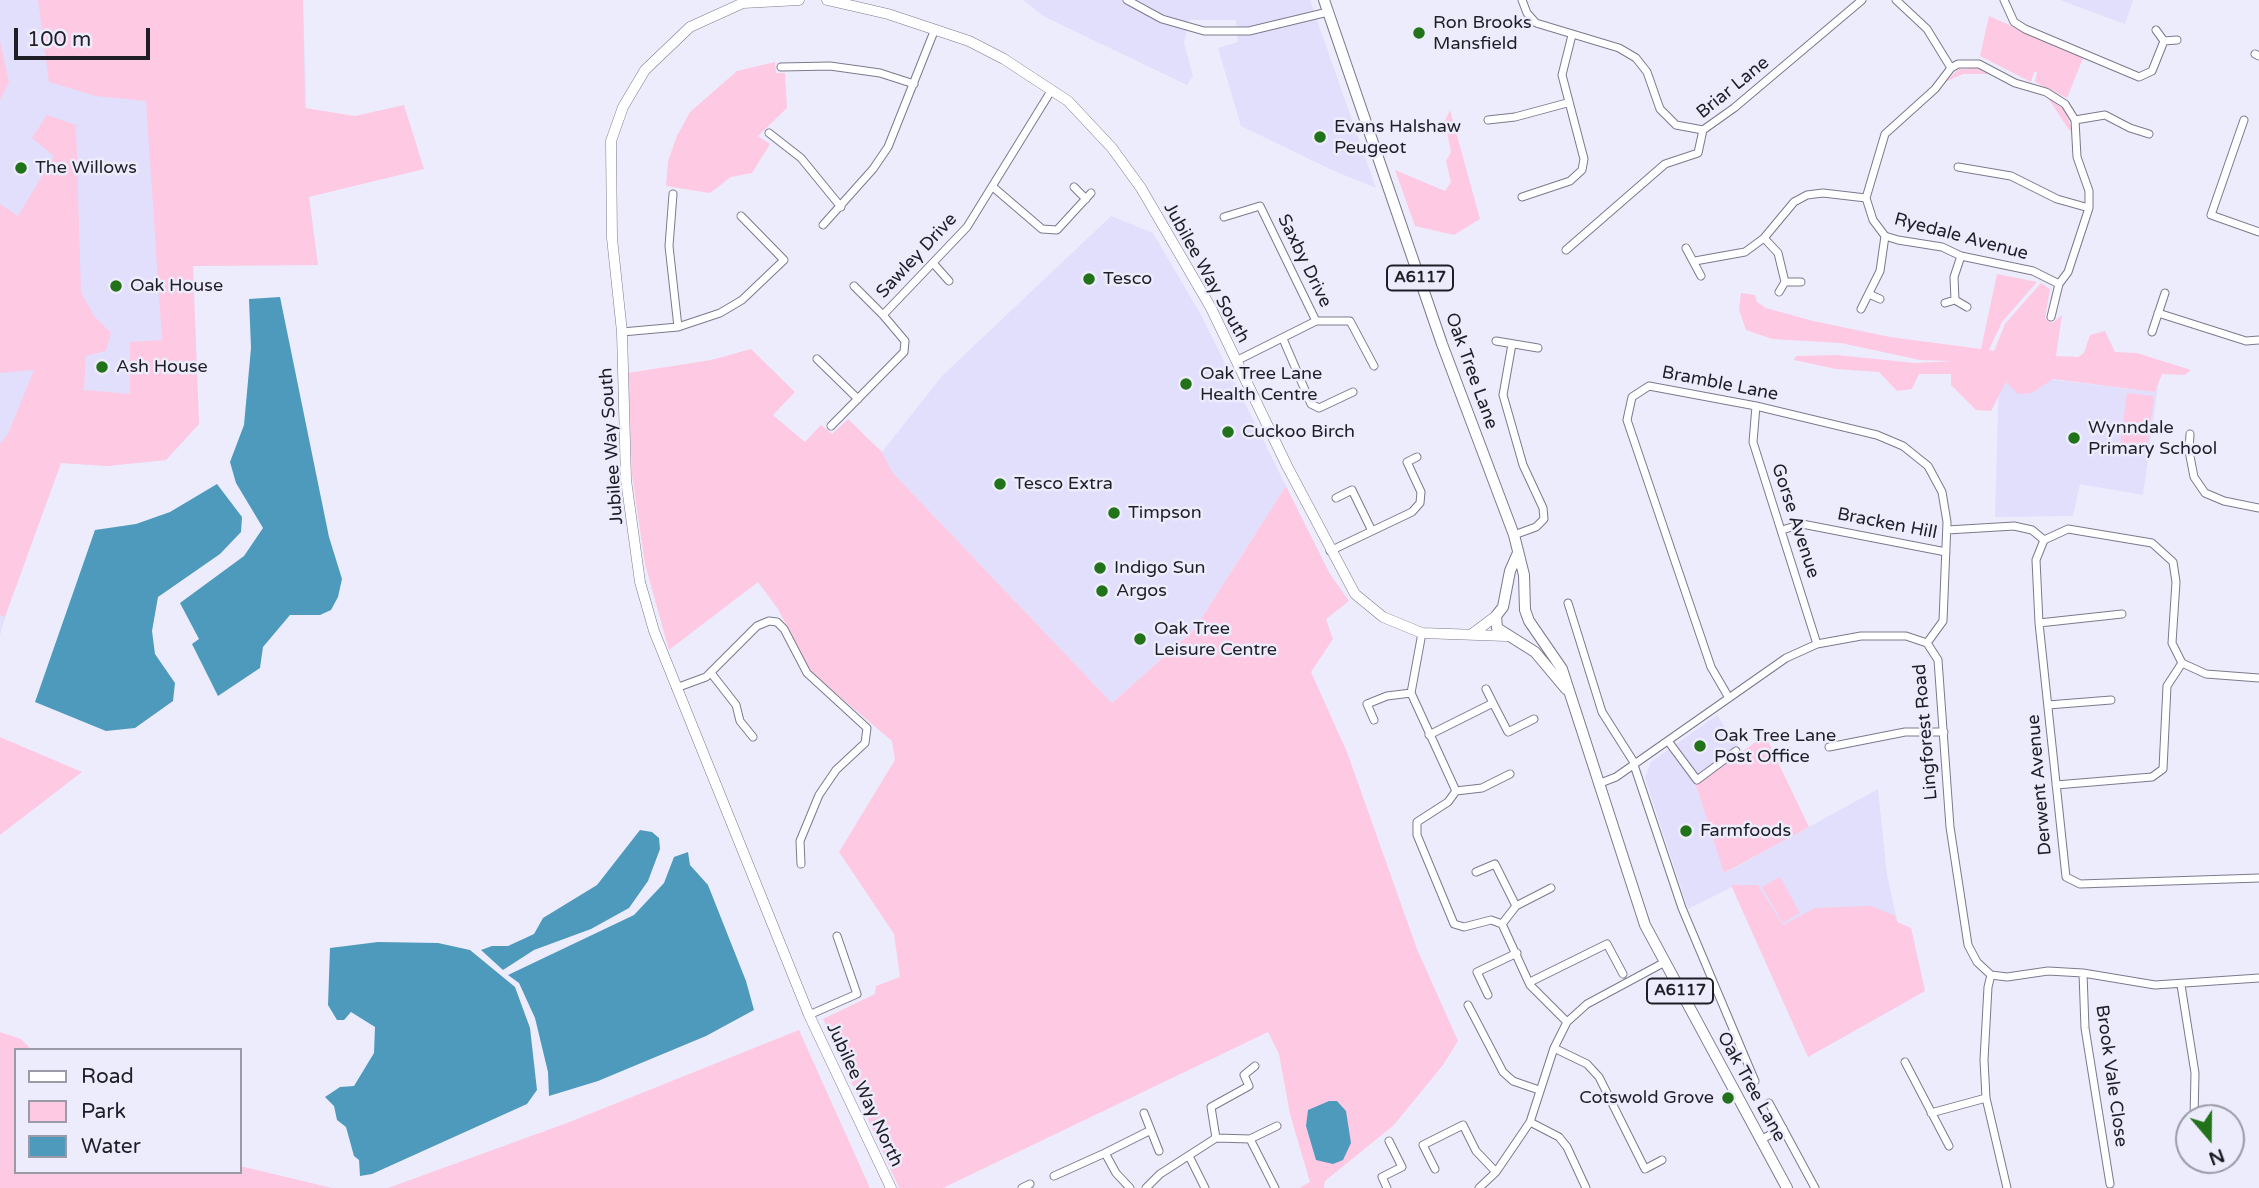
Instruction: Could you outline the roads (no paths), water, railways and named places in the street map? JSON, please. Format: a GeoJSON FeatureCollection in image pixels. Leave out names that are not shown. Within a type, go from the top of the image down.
{"type":"FeatureCollection","features":[{"type":"Feature","properties":{"kind":"main road","name":"Oak Tree Lane"},"geometry":{"type":"LineString","coordinates":[[1324,0],[1442,344],[1514,535],[1524,575],[1525,610],[1529,621],[1562,669],[1566,689],[1644,925],[1787,1188]]}},
{"type":"Feature","properties":{"kind":"main road","name":"Oak Tree Lane"},"geometry":{"type":"LineString","coordinates":[[1517,555],[1510,571],[1497,628],[1535,652],[1566,689]]}},
{"type":"Feature","properties":{"kind":"main road"},"geometry":{"type":"LineString","coordinates":[[1499,612],[1517,604],[1525,610]]}},
{"type":"Feature","properties":{"kind":"main road"},"geometry":{"type":"LineString","coordinates":[[1508,636],[1521,634],[1529,621]]}},
{"type":"Feature","properties":{"kind":"street","name":"Jubilee Way South"},"geometry":{"type":"LineString","coordinates":[[799,0],[743,4],[690,27],[645,70],[623,107],[611,141],[612,237],[622,332],[626,480],[640,582],[654,631],[676,688],[809,1015]]}},
{"type":"Feature","properties":{"kind":"street","name":"Jubilee Way South"},"geometry":{"type":"LineString","coordinates":[[827,0],[888,13],[936,29],[1004,59],[1068,101],[1112,148],[1140,188],[1211,308],[1330,551],[1355,594],[1368,607],[1393,622],[1422,633],[1508,636]]}},
{"type":"Feature","properties":{"kind":"street"},"geometry":{"type":"LineString","coordinates":[[1522,0],[1527,13],[1536,23],[1619,48],[1636,58],[1647,72],[1660,109],[1676,125],[1703,130]]}},
{"type":"Feature","properties":{"kind":"street","name":"Briar Lane"},"geometry":{"type":"LineString","coordinates":[[1566,250],[1665,164],[1698,153],[1703,130],[1734,108],[1862,0]]}},
{"type":"Feature","properties":{"kind":"street"},"geometry":{"type":"LineString","coordinates":[[1896,0],[1927,29],[1951,68]]}},
{"type":"Feature","properties":{"kind":"street"},"geometry":{"type":"LineString","coordinates":[[2004,0],[2014,22],[2025,29],[2139,77],[2152,71],[2164,41]]}},
{"type":"Feature","properties":{"kind":"street"},"geometry":{"type":"LineString","coordinates":[[1127,1],[1162,19],[1193,29],[1216,32],[1249,31],[1328,12]]}},
{"type":"Feature","properties":{"kind":"street"},"geometry":{"type":"LineString","coordinates":[[823,225],[873,169],[888,147],[936,29]]}},
{"type":"Feature","properties":{"kind":"street"},"geometry":{"type":"LineString","coordinates":[[2156,30],[2164,41]]}},
{"type":"Feature","properties":{"kind":"street"},"geometry":{"type":"LineString","coordinates":[[1522,197],[1570,181],[1582,170],[1584,159],[1567,103],[1562,75],[1572,35]]}},
{"type":"Feature","properties":{"kind":"street"},"geometry":{"type":"LineString","coordinates":[[2164,41],[2177,40]]}},
{"type":"Feature","properties":{"kind":"street"},"geometry":{"type":"LineString","coordinates":[[1695,261],[1745,252],[1764,238],[1794,202],[1807,195],[1823,193],[1866,198],[1885,134],[1900,117],[1935,89],[1951,68],[1968,63],[1986,67],[2015,83],[2058,98],[2076,120],[2077,157],[2089,191],[2089,208],[2068,272],[2059,284],[2052,317]]}},
{"type":"Feature","properties":{"kind":"street"},"geometry":{"type":"LineString","coordinates":[[781,66],[830,66],[867,71],[914,84]]}},
{"type":"Feature","properties":{"kind":"street","name":"Sawley Drive"},"geometry":{"type":"LineString","coordinates":[[831,426],[904,352],[905,341],[883,315],[967,227],[1051,91]]}},
{"type":"Feature","properties":{"kind":"street"},"geometry":{"type":"LineString","coordinates":[[1488,120],[1515,117],[1567,103]]}},
{"type":"Feature","properties":{"kind":"street"},"geometry":{"type":"LineString","coordinates":[[2076,120],[2105,115],[2149,134]]}},
{"type":"Feature","properties":{"kind":"street"},"geometry":{"type":"LineString","coordinates":[[2244,120],[2211,215],[2259,232]]}},
{"type":"Feature","properties":{"kind":"street"},"geometry":{"type":"LineString","coordinates":[[769,133],[801,158],[841,207]]}},
{"type":"Feature","properties":{"kind":"street"},"geometry":{"type":"LineString","coordinates":[[1958,167],[2011,176],[2057,199],[2089,208]]}},
{"type":"Feature","properties":{"kind":"street"},"geometry":{"type":"LineString","coordinates":[[993,187],[1042,229],[1057,230],[1089,196],[1074,187]]}},
{"type":"Feature","properties":{"kind":"street"},"geometry":{"type":"LineString","coordinates":[[673,194],[669,246],[678,327]]}},
{"type":"Feature","properties":{"kind":"street"},"geometry":{"type":"LineString","coordinates":[[1532,194],[1535,204]]}},
{"type":"Feature","properties":{"kind":"street","name":"Ryedale Avenue"},"geometry":{"type":"LineString","coordinates":[[1866,198],[1873,220],[1885,236],[1942,247],[1961,256],[2033,271],[2059,284]]}},
{"type":"Feature","properties":{"kind":"street","name":"Saxby Drive"},"geometry":{"type":"LineString","coordinates":[[1224,217],[1260,206],[1316,321],[1236,361]]}},
{"type":"Feature","properties":{"kind":"street"},"geometry":{"type":"LineString","coordinates":[[622,332],[678,327],[720,313],[742,300],[784,260],[741,216]]}},
{"type":"Feature","properties":{"kind":"street"},"geometry":{"type":"LineString","coordinates":[[1861,309],[1880,271],[1885,236]]}},
{"type":"Feature","properties":{"kind":"street"},"geometry":{"type":"LineString","coordinates":[[1764,238],[1778,253],[1785,282],[1779,292]]}},
{"type":"Feature","properties":{"kind":"street"},"geometry":{"type":"LineString","coordinates":[[1686,248],[1701,276]]}},
{"type":"Feature","properties":{"kind":"street"},"geometry":{"type":"LineString","coordinates":[[1955,300],[1954,277],[1961,256]]}},
{"type":"Feature","properties":{"kind":"street"},"geometry":{"type":"LineString","coordinates":[[933,263],[949,281]]}},
{"type":"Feature","properties":{"kind":"street"},"geometry":{"type":"LineString","coordinates":[[1785,282],[1801,282]]}},
{"type":"Feature","properties":{"kind":"street"},"geometry":{"type":"LineString","coordinates":[[854,286],[883,315]]}},
{"type":"Feature","properties":{"kind":"street"},"geometry":{"type":"LineString","coordinates":[[2152,332],[2165,293]]}},
{"type":"Feature","properties":{"kind":"street"},"geometry":{"type":"LineString","coordinates":[[1868,294],[1880,299]]}},
{"type":"Feature","properties":{"kind":"street"},"geometry":{"type":"LineString","coordinates":[[1945,303],[1955,300],[1967,307]]}},
{"type":"Feature","properties":{"kind":"street"},"geometry":{"type":"LineString","coordinates":[[2158,313],[2246,341],[2259,340]]}},
{"type":"Feature","properties":{"kind":"street"},"geometry":{"type":"LineString","coordinates":[[1316,321],[1350,321],[1374,366]]}},
{"type":"Feature","properties":{"kind":"street"},"geometry":{"type":"LineString","coordinates":[[1283,339],[1311,404],[1319,408],[1353,392]]}},
{"type":"Feature","properties":{"kind":"street"},"geometry":{"type":"LineString","coordinates":[[1496,341],[1538,348]]}},
{"type":"Feature","properties":{"kind":"street"},"geometry":{"type":"LineString","coordinates":[[1512,344],[1503,396],[1522,466],[1542,508],[1544,519],[1536,527],[1514,535]]}},
{"type":"Feature","properties":{"kind":"street"},"geometry":{"type":"LineString","coordinates":[[817,359],[858,399]]}},
{"type":"Feature","properties":{"kind":"street","name":"Bramble Lane"},"geometry":{"type":"LineString","coordinates":[[1729,698],[1712,667],[1627,420],[1632,397],[1649,386],[1756,406],[1877,435],[1903,446],[1928,466],[1942,492],[1947,530],[1943,621],[1927,643]]}},
{"type":"Feature","properties":{"kind":"street","name":"Gorse Avenue"},"geometry":{"type":"LineString","coordinates":[[1756,406],[1753,442],[1818,643]]}},
{"type":"Feature","properties":{"kind":"street"},"geometry":{"type":"LineString","coordinates":[[2190,434],[2189,452],[2194,477],[2205,493],[2224,501],[2259,508]]}},
{"type":"Feature","properties":{"kind":"street"},"geometry":{"type":"LineString","coordinates":[[1330,551],[1412,512],[1420,503],[1421,492],[1407,461],[1417,457]]}},
{"type":"Feature","properties":{"kind":"street"},"geometry":{"type":"LineString","coordinates":[[1336,498],[1352,491],[1371,531]]}},
{"type":"Feature","properties":{"kind":"street","name":"Bracken Hill"},"geometry":{"type":"LineString","coordinates":[[1782,530],[1802,524],[1946,552]]}},
{"type":"Feature","properties":{"kind":"street"},"geometry":{"type":"LineString","coordinates":[[1947,530],[2020,526],[2043,540],[2068,529],[2160,547],[2174,562],[2176,582],[2172,643],[2182,663],[2206,674],[2259,678]]}},
{"type":"Feature","properties":{"kind":"street","name":"Derwent Avenue"},"geometry":{"type":"LineString","coordinates":[[2043,540],[2036,560],[2039,623],[2066,877],[2080,884],[2259,878]]}},
{"type":"Feature","properties":{"kind":"street","name":"Oak Tree Lane"},"geometry":{"type":"LineString","coordinates":[[1568,603],[1602,712],[1634,764],[1682,908],[1755,1082]]}},
{"type":"Feature","properties":{"kind":"street"},"geometry":{"type":"LineString","coordinates":[[1472,634],[1499,612]]}},
{"type":"Feature","properties":{"kind":"street"},"geometry":{"type":"LineString","coordinates":[[2039,623],[2122,614]]}},
{"type":"Feature","properties":{"kind":"street"},"geometry":{"type":"LineString","coordinates":[[676,688],[711,673],[757,626],[769,621],[777,622],[784,629],[807,673],[867,728],[865,743],[836,769],[815,804],[800,841],[801,864]]}},
{"type":"Feature","properties":{"kind":"street"},"geometry":{"type":"LineString","coordinates":[[1422,633],[1410,693],[1456,791]]}},
{"type":"Feature","properties":{"kind":"street","name":"Lingforest Road"},"geometry":{"type":"LineString","coordinates":[[1598,784],[1613,779],[1786,658],[1818,643],[1861,636],[1906,636],[1927,643],[1937,660],[1950,827],[1968,946],[1977,962],[1991,975]]}},
{"type":"Feature","properties":{"kind":"street"},"geometry":{"type":"LineString","coordinates":[[2056,785],[2152,777],[2163,769],[2167,687],[2182,663]]}},
{"type":"Feature","properties":{"kind":"street"},"geometry":{"type":"LineString","coordinates":[[711,673],[736,705],[740,720],[753,737]]}},
{"type":"Feature","properties":{"kind":"street"},"geometry":{"type":"LineString","coordinates":[[1486,689],[1508,732],[1534,719]]}},
{"type":"Feature","properties":{"kind":"street"},"geometry":{"type":"LineString","coordinates":[[1374,720],[1367,704],[1387,696],[1410,693]]}},
{"type":"Feature","properties":{"kind":"street"},"geometry":{"type":"LineString","coordinates":[[2048,705],[2111,700]]}},
{"type":"Feature","properties":{"kind":"street"},"geometry":{"type":"LineString","coordinates":[[1429,735],[1493,702]]}},
{"type":"Feature","properties":{"kind":"street"},"geometry":{"type":"LineString","coordinates":[[1829,747],[1905,733],[1944,732]]}},
{"type":"Feature","properties":{"kind":"street"},"geometry":{"type":"LineString","coordinates":[[1668,741],[1697,780],[1736,751]]}},
{"type":"Feature","properties":{"kind":"street"},"geometry":{"type":"LineString","coordinates":[[1510,774],[1482,788],[1456,791],[1448,802],[1417,822],[1417,835],[1457,927],[1491,920],[1502,924],[1531,982],[1530,985],[1567,1022]]}},
{"type":"Feature","properties":{"kind":"street"},"geometry":{"type":"LineString","coordinates":[[1476,872],[1495,864],[1517,906]]}},
{"type":"Feature","properties":{"kind":"street"},"geometry":{"type":"LineString","coordinates":[[1502,924],[1517,906],[1551,888]]}},
{"type":"Feature","properties":{"kind":"street"},"geometry":{"type":"LineString","coordinates":[[809,1015],[857,994],[837,936]]}},
{"type":"Feature","properties":{"kind":"street"},"geometry":{"type":"LineString","coordinates":[[1531,982],[1607,944],[1623,974]]}},
{"type":"Feature","properties":{"kind":"street"},"geometry":{"type":"LineString","coordinates":[[1488,995],[1477,972],[1517,953]]}},
{"type":"Feature","properties":{"kind":"street"},"geometry":{"type":"LineString","coordinates":[[1479,1188],[1496,1172],[1530,1122],[1554,1048],[1567,1022],[1587,1004],[1665,962]]}},
{"type":"Feature","properties":{"kind":"street"},"geometry":{"type":"LineString","coordinates":[[2007,1188],[1986,1098],[1986,1023],[1991,975],[2007,977],[2048,971],[2083,973],[2136,984],[2181,985],[2259,978]]}},
{"type":"Feature","properties":{"kind":"street","name":"Brook Vale Close"},"geometry":{"type":"LineString","coordinates":[[2083,973],[2085,1028],[2110,1184]]}},
{"type":"Feature","properties":{"kind":"street"},"geometry":{"type":"LineString","coordinates":[[2181,985],[2194,1073],[2194,1104]]}},
{"type":"Feature","properties":{"kind":"street"},"geometry":{"type":"LineString","coordinates":[[1468,1005],[1503,1072],[1513,1082],[1539,1090]]}},
{"type":"Feature","properties":{"kind":"street","name":"Jubilee Way North"},"geometry":{"type":"LineString","coordinates":[[809,1015],[891,1188]]}},
{"type":"Feature","properties":{"kind":"street"},"geometry":{"type":"LineString","coordinates":[[1554,1048],[1587,1064],[1599,1077],[1645,1169],[1662,1160]]}},
{"type":"Feature","properties":{"kind":"street"},"geometry":{"type":"LineString","coordinates":[[1905,1062],[1949,1146]]}},
{"type":"Feature","properties":{"kind":"street"},"geometry":{"type":"LineString","coordinates":[[1216,1138],[1211,1107],[1249,1086],[1244,1075],[1255,1066]]}},
{"type":"Feature","properties":{"kind":"street"},"geometry":{"type":"LineString","coordinates":[[1931,1113],[1986,1098]]}},
{"type":"Feature","properties":{"kind":"street","name":"Oak Tree Lane"},"geometry":{"type":"LineString","coordinates":[[1769,1103],[1815,1188]]}},
{"type":"Feature","properties":{"kind":"street"},"geometry":{"type":"LineString","coordinates":[[1144,1113],[1159,1151]]}},
{"type":"Feature","properties":{"kind":"street"},"geometry":{"type":"LineString","coordinates":[[1530,1122],[1559,1137],[1567,1147],[1586,1188]]}},
{"type":"Feature","properties":{"kind":"street"},"geometry":{"type":"LineString","coordinates":[[1435,1169],[1423,1145],[1462,1125],[1476,1151],[1496,1172]]}},
{"type":"Feature","properties":{"kind":"street"},"geometry":{"type":"LineString","coordinates":[[1146,1188],[1160,1174],[1216,1138],[1250,1139],[1277,1126]]}},
{"type":"Feature","properties":{"kind":"street"},"geometry":{"type":"LineString","coordinates":[[1760,1140],[1783,1128]]}},
{"type":"Feature","properties":{"kind":"street"},"geometry":{"type":"LineString","coordinates":[[1054,1176],[1149,1131]]}},
{"type":"Feature","properties":{"kind":"street"},"geometry":{"type":"LineString","coordinates":[[1250,1139],[1275,1188]]}},
{"type":"Feature","properties":{"kind":"street"},"geometry":{"type":"LineString","coordinates":[[1387,1188],[1382,1177],[1402,1167],[1390,1141]]}},
{"type":"Feature","properties":{"kind":"street"},"geometry":{"type":"LineString","coordinates":[[1105,1153],[1116,1174],[1130,1188]]}},
{"type":"Feature","properties":{"kind":"street"},"geometry":{"type":"LineString","coordinates":[[1189,1156],[1205,1188]]}},
{"type":"Feature","properties":{"kind":"water"},"geometry":{"type":"Polygon","coordinates":[[[280,297],[329,537],[342,579],[338,597],[331,610],[320,615],[290,615],[263,647],[260,668],[218,696],[192,644],[199,639],[180,603],[244,556],[263,528],[236,483],[230,462],[244,425],[251,348],[249,299],[280,297]]]}},
{"type":"Feature","properties":{"kind":"water"},"geometry":{"type":"Polygon","coordinates":[[[217,484],[242,517],[241,532],[220,554],[158,597],[152,631],[155,654],[175,683],[173,701],[135,728],[106,731],[35,702],[95,530],[136,524],[170,512],[217,484]]]}},
{"type":"Feature","properties":{"kind":"water"},"geometry":{"type":"Polygon","coordinates":[[[640,830],[652,832],[659,838],[660,849],[648,881],[629,908],[591,929],[534,950],[503,970],[481,950],[492,946],[508,946],[534,934],[543,918],[597,885],[640,830]]]}},
{"type":"Feature","properties":{"kind":"water"},"geometry":{"type":"Polygon","coordinates":[[[688,852],[690,865],[708,885],[746,981],[754,1010],[706,1036],[598,1081],[549,1096],[548,1072],[535,1018],[519,983],[508,975],[634,915],[664,883],[674,857],[688,852]]]}},
{"type":"Feature","properties":{"kind":"water"},"geometry":{"type":"Polygon","coordinates":[[[378,942],[438,943],[470,950],[515,987],[530,1028],[537,1090],[527,1104],[372,1174],[360,1176],[359,1160],[354,1156],[346,1127],[337,1120],[334,1106],[325,1097],[340,1087],[354,1086],[374,1053],[375,1027],[351,1012],[344,1020],[337,1020],[328,1005],[330,948],[378,942]]]}},
{"type":"Feature","properties":{"kind":"water"},"geometry":{"type":"Polygon","coordinates":[[[1329,1101],[1337,1101],[1346,1111],[1351,1143],[1343,1160],[1333,1164],[1316,1160],[1306,1126],[1308,1110],[1329,1101]]]}},
{"type":"Feature","properties":{"kind":"place","name":"Ron Brooks Mansfield"},"geometry":{"type":"Point","coordinates":[1419,33]}},
{"type":"Feature","properties":{"kind":"place","name":"Evans Halshaw Peugeot"},"geometry":{"type":"Point","coordinates":[1320,137]}},
{"type":"Feature","properties":{"kind":"place","name":"The Willows"},"geometry":{"type":"Point","coordinates":[21,168]}},
{"type":"Feature","properties":{"kind":"place","name":"Tesco"},"geometry":{"type":"Point","coordinates":[1089,279]}},
{"type":"Feature","properties":{"kind":"place","name":"Oak House"},"geometry":{"type":"Point","coordinates":[116,286]}},
{"type":"Feature","properties":{"kind":"place","name":"Ash House"},"geometry":{"type":"Point","coordinates":[102,367]}},
{"type":"Feature","properties":{"kind":"place","name":"Oak Tree Lane Health Centre"},"geometry":{"type":"Point","coordinates":[1186,384]}},
{"type":"Feature","properties":{"kind":"place","name":"Cuckoo Birch"},"geometry":{"type":"Point","coordinates":[1228,432]}},
{"type":"Feature","properties":{"kind":"place","name":"Wynndale Primary School"},"geometry":{"type":"Point","coordinates":[2074,438]}},
{"type":"Feature","properties":{"kind":"place","name":"Tesco Extra"},"geometry":{"type":"Point","coordinates":[1000,484]}},
{"type":"Feature","properties":{"kind":"place","name":"Timpson"},"geometry":{"type":"Point","coordinates":[1114,513]}},
{"type":"Feature","properties":{"kind":"place","name":"Indigo Sun"},"geometry":{"type":"Point","coordinates":[1100,568]}},
{"type":"Feature","properties":{"kind":"place","name":"Argos"},"geometry":{"type":"Point","coordinates":[1102,591]}},
{"type":"Feature","properties":{"kind":"place","name":"Oak Tree Leisure Centre"},"geometry":{"type":"Point","coordinates":[1140,639]}},
{"type":"Feature","properties":{"kind":"place","name":"Oak Tree Lane Post Office"},"geometry":{"type":"Point","coordinates":[1700,746]}},
{"type":"Feature","properties":{"kind":"place","name":"Farmfoods"},"geometry":{"type":"Point","coordinates":[1686,831]}},
{"type":"Feature","properties":{"kind":"place","name":"Cotswold Grove"},"geometry":{"type":"Point","coordinates":[1728,1098]}}]}
